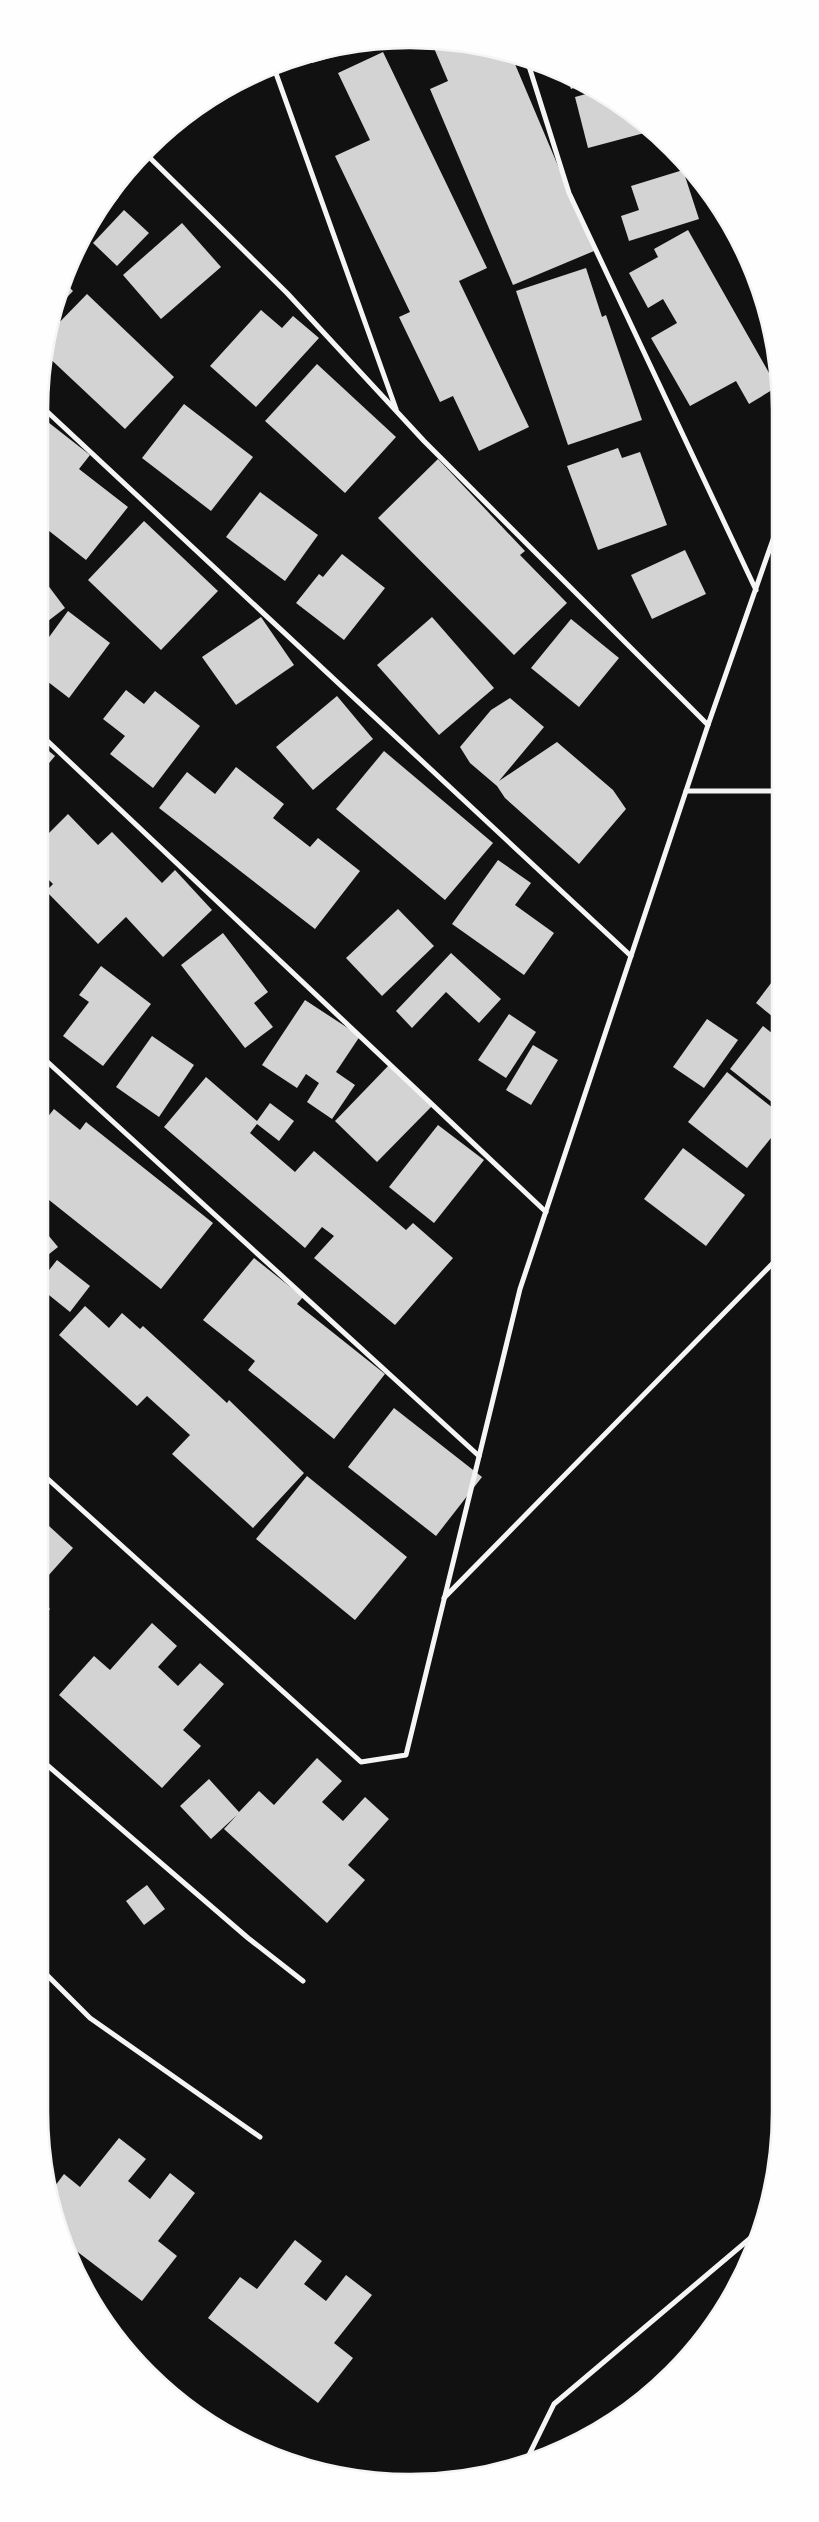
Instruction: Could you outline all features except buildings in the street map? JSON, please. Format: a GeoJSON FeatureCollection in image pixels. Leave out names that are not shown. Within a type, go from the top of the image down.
{"type":"FeatureCollection","features":[{"type":"Feature","properties":{"kind":"street"},"geometry":{"type":"LineString","coordinates":[[530,68],[569,193],[756,590]]}},
{"type":"Feature","properties":{"kind":"street"},"geometry":{"type":"LineString","coordinates":[[277,73],[396,411]]}},
{"type":"Feature","properties":{"kind":"street"},"geometry":{"type":"LineString","coordinates":[[150,158],[287,293],[396,411],[708,725]]}},
{"type":"Feature","properties":{"kind":"street"},"geometry":{"type":"LineString","coordinates":[[48,412],[631,956]]}},
{"type":"Feature","properties":{"kind":"street"},"geometry":{"type":"LineString","coordinates":[[48,1479],[361,1762],[406,1754],[520,1289],[708,725],[772,543]]}},
{"type":"Feature","properties":{"kind":"street"},"geometry":{"type":"LineString","coordinates":[[48,742],[546,1212]]}},
{"type":"Feature","properties":{"kind":"street"},"geometry":{"type":"LineString","coordinates":[[686,791],[772,791]]}},
{"type":"Feature","properties":{"kind":"street"},"geometry":{"type":"LineString","coordinates":[[48,1062],[479,1456]]}},
{"type":"Feature","properties":{"kind":"street"},"geometry":{"type":"LineString","coordinates":[[444,1598],[772,1264]]}},
{"type":"Feature","properties":{"kind":"street"},"geometry":{"type":"LineString","coordinates":[[48,1766],[248,1938],[303,1981]]}},
{"type":"Feature","properties":{"kind":"street"},"geometry":{"type":"LineString","coordinates":[[48,1976],[90,2018],[260,2137]]}},
{"type":"Feature","properties":{"kind":"street"},"geometry":{"type":"LineString","coordinates":[[530,2454],[554,2404],[748,2240]]}}]}
